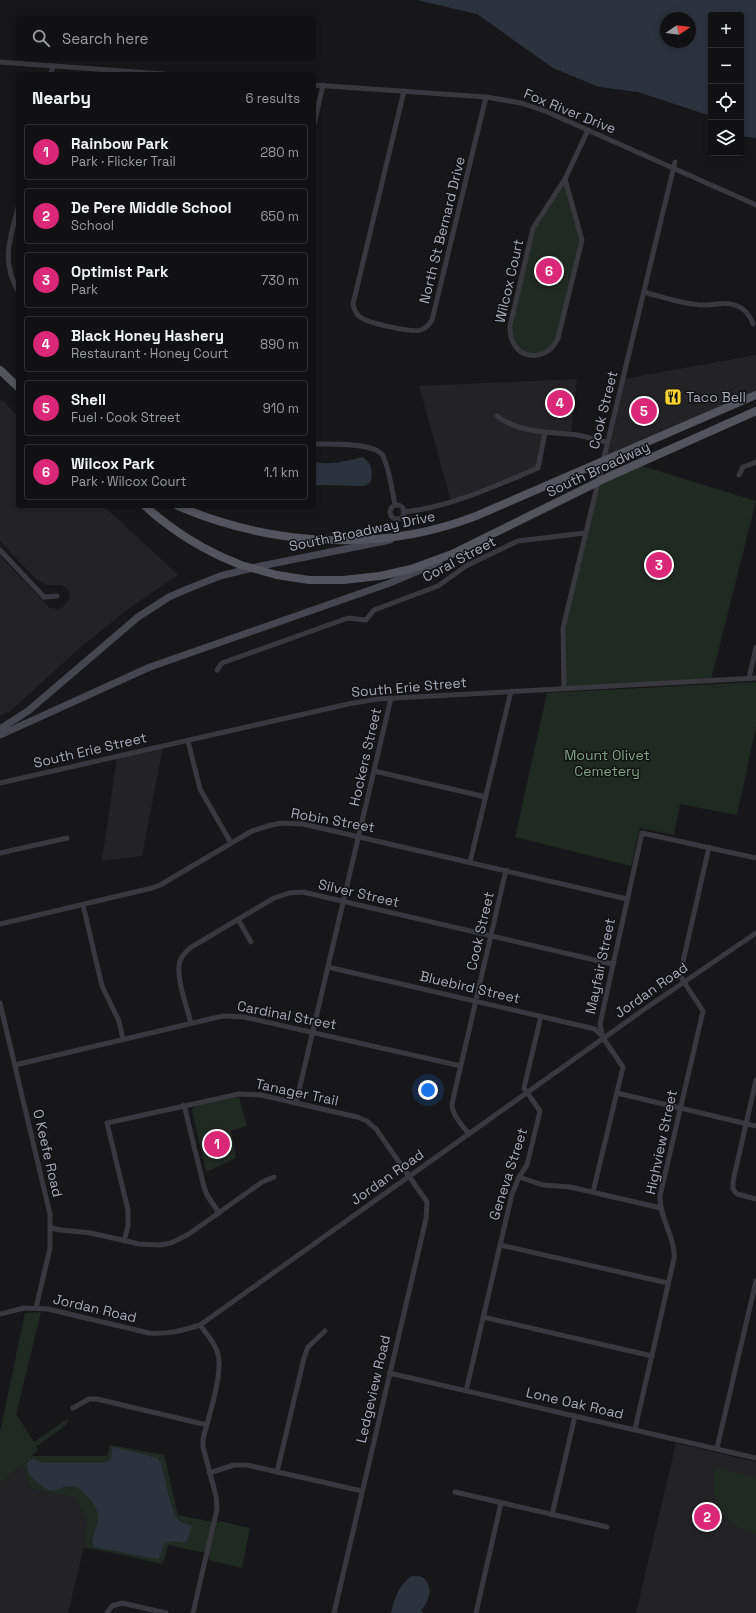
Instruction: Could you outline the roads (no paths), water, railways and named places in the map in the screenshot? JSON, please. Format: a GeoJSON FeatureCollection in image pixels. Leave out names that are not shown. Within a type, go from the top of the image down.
{"type":"FeatureCollection","features":[{"type":"Feature","properties":{"kind":"main road"},"geometry":{"type":"LineString","coordinates":[[0,370],[16,385]]}},
{"type":"Feature","properties":{"kind":"main road","name":"South Broadway Drive"},"geometry":{"type":"LineString","coordinates":[[0,729],[33,706],[124,628],[153,606],[184,590],[220,576],[261,566],[405,537],[464,521],[756,395]]}},
{"type":"Feature","properties":{"kind":"main road","name":"South Broadway"},"geometry":{"type":"LineString","coordinates":[[146,508],[171,528],[204,549],[241,565],[277,575],[330,581],[362,579],[411,569],[452,554],[597,482],[756,411]]}},
{"type":"Feature","properties":{"kind":"main road"},"geometry":{"type":"LineString","coordinates":[[183,508],[201,516],[235,527],[289,537],[336,540],[372,539],[411,535]]}},
{"type":"Feature","properties":{"kind":"main road"},"geometry":{"type":"LineString","coordinates":[[0,735],[150,667],[390,583],[446,559],[452,554]]}},
{"type":"Feature","properties":{"kind":"street"},"geometry":{"type":"LineString","coordinates":[[0,62],[119,72]]}},
{"type":"Feature","properties":{"kind":"street"},"geometry":{"type":"LineString","coordinates":[[52,72],[53,66]]}},
{"type":"Feature","properties":{"kind":"street","name":"Fox River Drive"},"geometry":{"type":"LineString","coordinates":[[316,85],[486,97],[521,103],[545,111],[756,206]]}},
{"type":"Feature","properties":{"kind":"street"},"geometry":{"type":"LineString","coordinates":[[316,116],[324,85]]}},
{"type":"Feature","properties":{"kind":"street","name":"North St Bernard Drive"},"geometry":{"type":"LineString","coordinates":[[404,91],[353,301],[354,309],[359,316],[388,326],[414,331],[429,326],[432,320],[486,97]]}},
{"type":"Feature","properties":{"kind":"street","name":"Wilcox Court"},"geometry":{"type":"LineString","coordinates":[[565,179],[582,240],[558,338],[553,348],[548,352],[539,355],[529,355],[521,352],[512,343],[510,326],[533,228],[565,179],[588,130]]}},
{"type":"Feature","properties":{"kind":"street","name":"Cook Street"},"geometry":{"type":"LineString","coordinates":[[564,688],[562,628],[675,162]]}},
{"type":"Feature","properties":{"kind":"street"},"geometry":{"type":"LineString","coordinates":[[16,216],[8,255],[10,274],[16,287]]}},
{"type":"Feature","properties":{"kind":"street"},"geometry":{"type":"LineString","coordinates":[[644,292],[692,304],[712,305],[724,303],[735,305],[748,313],[753,324]]}},
{"type":"Feature","properties":{"kind":"street"},"geometry":{"type":"LineString","coordinates":[[497,416],[505,423],[545,433],[579,436],[607,442]]}},
{"type":"Feature","properties":{"kind":"street"},"geometry":{"type":"LineString","coordinates":[[404,512],[434,507],[482,492],[538,468],[545,433]]}},
{"type":"Feature","properties":{"kind":"street"},"geometry":{"type":"LineString","coordinates":[[316,444],[360,446],[375,449],[382,455],[395,505]]}},
{"type":"Feature","properties":{"kind":"street"},"geometry":{"type":"LineString","coordinates":[[739,475],[743,467],[756,462]]}},
{"type":"Feature","properties":{"kind":"street"},"geometry":{"type":"LineString","coordinates":[[395,505],[401,506],[404,512]]}},
{"type":"Feature","properties":{"kind":"street"},"geometry":{"type":"LineString","coordinates":[[395,505],[389,511],[392,518],[400,519],[404,512]]}},
{"type":"Feature","properties":{"kind":"street","name":"Coral Street"},"geometry":{"type":"LineString","coordinates":[[217,670],[222,664],[348,618],[366,620],[374,610],[438,586],[466,566],[518,541],[585,533]]}},
{"type":"Feature","properties":{"kind":"street"},"geometry":{"type":"LineString","coordinates":[[0,550],[44,597],[57,596]]}},
{"type":"Feature","properties":{"kind":"street"},"geometry":{"type":"LineString","coordinates":[[749,678],[756,647]]}},
{"type":"Feature","properties":{"kind":"street","name":"South Erie Street"},"geometry":{"type":"LineString","coordinates":[[0,783],[348,704],[391,698],[756,678]]}},
{"type":"Feature","properties":{"kind":"street"},"geometry":{"type":"LineString","coordinates":[[470,862],[511,691]]}},
{"type":"Feature","properties":{"kind":"street","name":"Hockers Street"},"geometry":{"type":"LineString","coordinates":[[296,1103],[391,698]]}},
{"type":"Feature","properties":{"kind":"street"},"geometry":{"type":"LineString","coordinates":[[188,741],[200,789],[231,843]]}},
{"type":"Feature","properties":{"kind":"street"},"geometry":{"type":"LineString","coordinates":[[374,771],[486,797]]}},
{"type":"Feature","properties":{"kind":"street","name":"Robin Street"},"geometry":{"type":"LineString","coordinates":[[0,924],[144,891],[160,885],[231,843],[261,828],[282,823],[303,824],[627,898]]}},
{"type":"Feature","properties":{"kind":"street","name":"Mayfair Street"},"geometry":{"type":"LineString","coordinates":[[593,1192],[623,1067],[603,1038],[600,1024],[642,833],[709,847]]}},
{"type":"Feature","properties":{"kind":"street"},"geometry":{"type":"LineString","coordinates":[[0,854],[67,838]]}},
{"type":"Feature","properties":{"kind":"street"},"geometry":{"type":"LineString","coordinates":[[684,982],[680,975],[709,847],[756,858]]}},
{"type":"Feature","properties":{"kind":"street","name":"Cook Street"},"geometry":{"type":"LineString","coordinates":[[468,1134],[452,1108],[506,870]]}},
{"type":"Feature","properties":{"kind":"street","name":"Silver Street"},"geometry":{"type":"LineString","coordinates":[[191,1023],[179,972],[182,958],[190,948],[274,898],[289,893],[303,892],[612,964]]}},
{"type":"Feature","properties":{"kind":"street"},"geometry":{"type":"LineString","coordinates":[[83,905],[102,986],[117,1016],[123,1039]]}},
{"type":"Feature","properties":{"kind":"street"},"geometry":{"type":"LineString","coordinates":[[238,919],[251,942]]}},
{"type":"Feature","properties":{"kind":"street","name":"Jordan Road"},"geometry":{"type":"LineString","coordinates":[[0,1314],[24,1308],[48,1309],[149,1333],[165,1334],[179,1332],[200,1325],[603,1038],[756,933]]}},
{"type":"Feature","properties":{"kind":"street","name":"Bluebird Street"},"geometry":{"type":"LineString","coordinates":[[328,967],[594,1028],[603,1038]]}},
{"type":"Feature","properties":{"kind":"street","name":"Highview Street"},"geometry":{"type":"LineString","coordinates":[[635,1430],[674,1259],[674,1250],[661,1208],[660,1196],[703,1011],[684,982]]}},
{"type":"Feature","properties":{"kind":"street","name":"O Keefe Road"},"geometry":{"type":"LineString","coordinates":[[0,1004],[50,1214],[50,1248],[36,1308]]}},
{"type":"Feature","properties":{"kind":"street","name":"Cardinal Street"},"geometry":{"type":"LineString","coordinates":[[15,1065],[191,1023],[214,1018],[234,1016],[461,1066]]}},
{"type":"Feature","properties":{"kind":"street"},"geometry":{"type":"LineString","coordinates":[[527,1093],[524,1088],[541,1016]]}},
{"type":"Feature","properties":{"kind":"street"},"geometry":{"type":"LineString","coordinates":[[756,1080],[733,1181],[733,1189],[737,1194],[756,1199]]}},
{"type":"Feature","properties":{"kind":"street","name":"Tanager Trail"},"geometry":{"type":"LineString","coordinates":[[124,1241],[128,1226],[128,1210],[107,1123],[229,1095],[249,1093],[357,1117],[367,1121],[376,1129],[409,1176]]}},
{"type":"Feature","properties":{"kind":"street","name":"Geneva Street"},"geometry":{"type":"LineString","coordinates":[[466,1390],[512,1194],[527,1165],[540,1111],[527,1093]]}},
{"type":"Feature","properties":{"kind":"street"},"geometry":{"type":"LineString","coordinates":[[616,1093],[756,1126]]}},
{"type":"Feature","properties":{"kind":"street"},"geometry":{"type":"LineString","coordinates":[[184,1106],[204,1187],[207,1195],[219,1213]]}},
{"type":"Feature","properties":{"kind":"street","name":"Ledgeview Road"},"geometry":{"type":"LineString","coordinates":[[334,1613],[428,1209],[427,1202],[409,1176]]}},
{"type":"Feature","properties":{"kind":"street"},"geometry":{"type":"LineString","coordinates":[[51,1228],[91,1233],[149,1245],[171,1242],[189,1234],[262,1182],[274,1177]]}},
{"type":"Feature","properties":{"kind":"street"},"geometry":{"type":"LineString","coordinates":[[520,1177],[543,1185],[570,1187],[661,1208]]}},
{"type":"Feature","properties":{"kind":"street"},"geometry":{"type":"LineString","coordinates":[[500,1245],[668,1283]]}},
{"type":"Feature","properties":{"kind":"street"},"geometry":{"type":"LineString","coordinates":[[717,1448],[756,1281]]}},
{"type":"Feature","properties":{"kind":"street"},"geometry":{"type":"LineString","coordinates":[[483,1317],[652,1356]]}},
{"type":"Feature","properties":{"kind":"street"},"geometry":{"type":"LineString","coordinates":[[193,1613],[216,1509],[216,1496],[203,1447],[219,1373],[219,1360],[214,1344],[200,1325]]}},
{"type":"Feature","properties":{"kind":"street"},"geometry":{"type":"LineString","coordinates":[[277,1472],[304,1358],[308,1347],[325,1331]]}},
{"type":"Feature","properties":{"kind":"street","name":"Lone Oak Road"},"geometry":{"type":"LineString","coordinates":[[389,1373],[756,1458]]}},
{"type":"Feature","properties":{"kind":"street"},"geometry":{"type":"LineString","coordinates":[[73,1408],[89,1399],[97,1399],[207,1424]]}},
{"type":"Feature","properties":{"kind":"street"},"geometry":{"type":"LineString","coordinates":[[552,1515],[575,1416]]}},
{"type":"Feature","properties":{"kind":"street"},"geometry":{"type":"LineString","coordinates":[[209,1473],[242,1464],[362,1491]]}},
{"type":"Feature","properties":{"kind":"street"},"geometry":{"type":"LineString","coordinates":[[455,1492],[607,1527]]}},
{"type":"Feature","properties":{"kind":"street"},"geometry":{"type":"LineString","coordinates":[[476,1613],[501,1503]]}},
{"type":"Feature","properties":{"kind":"street"},"geometry":{"type":"LineString","coordinates":[[107,1613],[112,1606],[122,1603],[166,1613]]}},
{"type":"Feature","properties":{"kind":"place","name":"Wilcox Park"},"geometry":{"type":"Point","coordinates":[549,271]}},
{"type":"Feature","properties":{"kind":"place","name":"Taco Bell"},"geometry":{"type":"Point","coordinates":[673,397]}},
{"type":"Feature","properties":{"kind":"place","name":"Black Honey Hashery"},"geometry":{"type":"Point","coordinates":[560,403]}},
{"type":"Feature","properties":{"kind":"place","name":"Shell"},"geometry":{"type":"Point","coordinates":[644,411]}},
{"type":"Feature","properties":{"kind":"place","name":"Optimist Park"},"geometry":{"type":"Point","coordinates":[659,565]}},
{"type":"Feature","properties":{"kind":"place","name":"Rainbow Park"},"geometry":{"type":"Point","coordinates":[217,1144]}},
{"type":"Feature","properties":{"kind":"place","name":"De Pere Middle School"},"geometry":{"type":"Point","coordinates":[707,1517]}},
{"type":"Feature","properties":{"kind":"park label","name":"Mount Olivet Cemetery"},"geometry":{"type":"Point","coordinates":[607,764]}}]}
